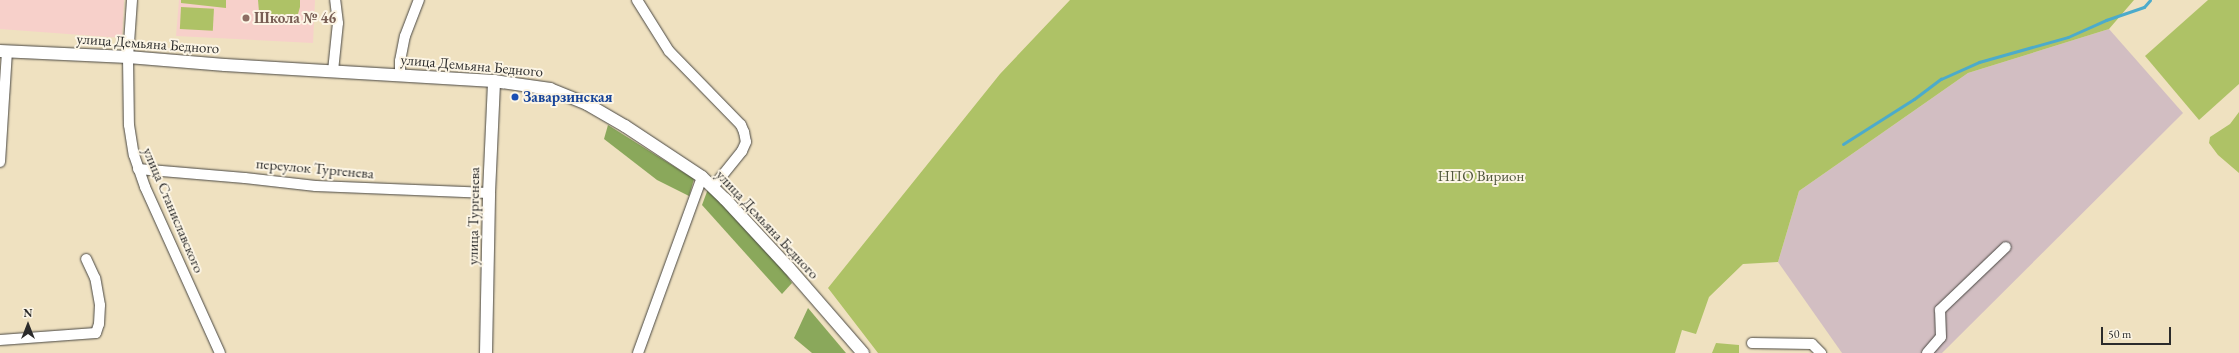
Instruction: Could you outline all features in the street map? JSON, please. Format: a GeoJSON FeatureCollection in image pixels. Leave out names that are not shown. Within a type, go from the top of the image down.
{"type":"FeatureCollection","features":[{"type":"Feature","properties":{"kind":"street","name":"улица Станиславского"},"geometry":{"type":"LineString","coordinates":[[132,0],[128,56],[129,125],[134,155],[138,169],[220,353]]}},
{"type":"Feature","properties":{"kind":"street"},"geometry":{"type":"LineString","coordinates":[[333,71],[338,23],[335,0]]}},
{"type":"Feature","properties":{"kind":"street"},"geometry":{"type":"LineString","coordinates":[[400,75],[400,61],[405,36],[419,0]]}},
{"type":"Feature","properties":{"kind":"street"},"geometry":{"type":"LineString","coordinates":[[637,0],[669,51],[741,125],[744,132],[746,142],[742,151],[713,187]]}},
{"type":"Feature","properties":{"kind":"street","name":"улица Демьяна Бедного"},"geometry":{"type":"LineString","coordinates":[[3,51],[128,56],[494,81],[550,89],[587,104],[652,142],[713,187],[789,268],[863,353]]}},
{"type":"Feature","properties":{"kind":"street"},"geometry":{"type":"LineString","coordinates":[[0,162],[3,51]]}},
{"type":"Feature","properties":{"kind":"street","name":"улица Тургенева"},"geometry":{"type":"LineString","coordinates":[[486,353],[489,193],[494,81]]}},
{"type":"Feature","properties":{"kind":"street","name":"переулок Тургенева"},"geometry":{"type":"LineString","coordinates":[[138,169],[245,178],[316,186],[489,193]]}},
{"type":"Feature","properties":{"kind":"street"},"geometry":{"type":"LineString","coordinates":[[638,353],[702,178]]}},
{"type":"Feature","properties":{"kind":"street"},"geometry":{"type":"LineString","coordinates":[[1926,353],[1941,336],[1940,310],[2006,247]]}},
{"type":"Feature","properties":{"kind":"street"},"geometry":{"type":"LineString","coordinates":[[0,340],[96,333],[99,324],[100,305],[95,278],[86,259]]}},
{"type":"Feature","properties":{"kind":"street"},"geometry":{"type":"LineString","coordinates":[[1752,343],[1812,344],[1821,353]]}},
{"type":"Feature","properties":{"kind":"shaded area"},"geometry":{"type":"Polygon","coordinates":[[[0,0],[124,0],[122,38],[0,29],[0,0]]]}},
{"type":"Feature","properties":{"kind":"shaded area","name":"Школа № 46"},"geometry":{"type":"Polygon","coordinates":[[[179,0],[315,0],[313,43],[176,36],[179,0]]]}},
{"type":"Feature","properties":{"kind":"shaded area"},"geometry":{"type":"Polygon","coordinates":[[[2109,29],[2183,113],[1942,353],[1842,353],[1778,262],[1799,191],[1968,73],[2109,29]]]}},
{"type":"Feature","properties":{"kind":"green space"},"geometry":{"type":"Polygon","coordinates":[[[181,0],[226,0],[226,8],[181,3],[181,0]]]}},
{"type":"Feature","properties":{"kind":"green space"},"geometry":{"type":"Polygon","coordinates":[[[258,0],[300,0],[300,7],[298,14],[292,19],[265,17],[259,12],[258,0]]]}},
{"type":"Feature","properties":{"kind":"green space","name":"НПО Вирион"},"geometry":{"type":"Polygon","coordinates":[[[1070,0],[2134,0],[2109,29],[1968,73],[1799,191],[1778,262],[1743,264],[1709,297],[1696,334],[1682,330],[1675,353],[878,353],[828,288],[1000,74],[1070,0]]]}},
{"type":"Feature","properties":{"kind":"green space"},"geometry":{"type":"Polygon","coordinates":[[[2208,0],[2239,0],[2239,84],[2199,120],[2145,56],[2208,0]]]}},
{"type":"Feature","properties":{"kind":"green space"},"geometry":{"type":"Polygon","coordinates":[[[181,7],[214,9],[213,31],[180,29],[181,7]]]}},
{"type":"Feature","properties":{"kind":"green space"},"geometry":{"type":"Polygon","coordinates":[[[2239,112],[2239,173],[2218,155],[2209,143],[2210,137],[2230,124],[2239,112]]]}},
{"type":"Feature","properties":{"kind":"green space"},"geometry":{"type":"Polygon","coordinates":[[[608,125],[694,179],[689,196],[657,180],[604,139],[608,125]]]}},
{"type":"Feature","properties":{"kind":"green space"},"geometry":{"type":"Polygon","coordinates":[[[708,189],[775,257],[792,283],[782,294],[702,205],[708,189]]]}},
{"type":"Feature","properties":{"kind":"green space"},"geometry":{"type":"Polygon","coordinates":[[[808,308],[846,353],[812,353],[794,338],[808,308]]]}},
{"type":"Feature","properties":{"kind":"green space"},"geometry":{"type":"Polygon","coordinates":[[[1716,343],[1739,345],[1739,353],[1712,353],[1716,343]]]}},
{"type":"Feature","properties":{"kind":"waterway"},"geometry":{"type":"LineString","coordinates":[[1843,144],[1914,99],[1941,79],[1979,62],[2068,37],[2106,20],[2144,7],[2150,0]]}},
{"type":"Feature","properties":{"kind":"place","name":"Школа № 46"},"geometry":{"type":"Point","coordinates":[246,18]}},
{"type":"Feature","properties":{"kind":"place","name":"Заварзинская"},"geometry":{"type":"Point","coordinates":[515,97]}}]}
